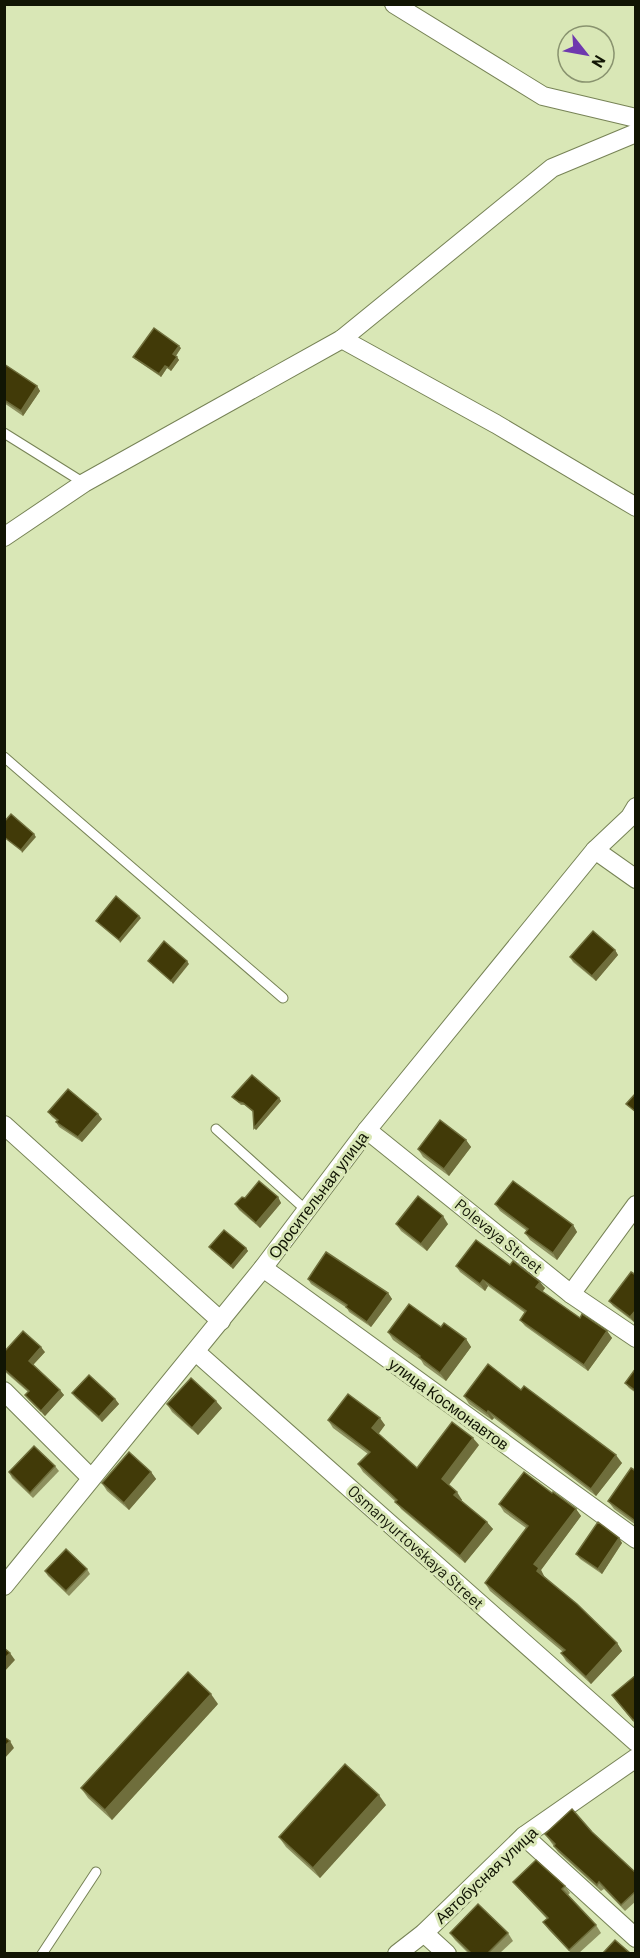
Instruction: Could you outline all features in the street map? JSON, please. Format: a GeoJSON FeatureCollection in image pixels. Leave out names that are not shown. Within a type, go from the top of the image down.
{"type":"FeatureCollection","features":[{"type":"Feature","properties":{"kind":"street"},"geometry":{"type":"LineString","coordinates":[[394,4],[543,96],[636,118]]}},
{"type":"Feature","properties":{"kind":"street"},"geometry":{"type":"LineString","coordinates":[[4,537],[84,483],[342,339],[552,168],[636,133]]}},
{"type":"Feature","properties":{"kind":"street"},"geometry":{"type":"LineString","coordinates":[[342,339],[496,424],[636,507]]}},
{"type":"Feature","properties":{"kind":"street","name":"Оросительная улица"},"geometry":{"type":"LineString","coordinates":[[4,1586],[221,1321],[367,1130],[595,850],[630,818],[636,807]]}},
{"type":"Feature","properties":{"kind":"street"},"geometry":{"type":"LineString","coordinates":[[595,850],[636,879]]}},
{"type":"Feature","properties":{"kind":"street"},"geometry":{"type":"LineString","coordinates":[[4,1125],[221,1321]]}},
{"type":"Feature","properties":{"kind":"street","name":"Polevaya Street"},"geometry":{"type":"LineString","coordinates":[[367,1130],[571,1294],[636,1338]]}},
{"type":"Feature","properties":{"kind":"street"},"geometry":{"type":"LineString","coordinates":[[571,1294],[636,1205]]}},
{"type":"Feature","properties":{"kind":"street","name":"улица Космонавтов"},"geometry":{"type":"LineString","coordinates":[[263,1268],[636,1539]]}},
{"type":"Feature","properties":{"kind":"street","name":"Osmanyurtovskaya Street"},"geometry":{"type":"LineString","coordinates":[[196,1352],[636,1742]]}},
{"type":"Feature","properties":{"kind":"street"},"geometry":{"type":"LineString","coordinates":[[4,1391],[91,1478]]}},
{"type":"Feature","properties":{"kind":"street","name":"Автобусная улица"},"geometry":{"type":"LineString","coordinates":[[397,1953],[424,1933],[524,1836],[636,1758]]}},
{"type":"Feature","properties":{"kind":"street"},"geometry":{"type":"LineString","coordinates":[[524,1836],[636,1938]]}},
{"type":"Feature","properties":{"kind":"street"},"geometry":{"type":"LineString","coordinates":[[424,1933],[447,1953]]}},
{"type":"Feature","properties":{"kind":"lane"},"geometry":{"type":"LineString","coordinates":[[4,433],[84,483]]}},
{"type":"Feature","properties":{"kind":"lane"},"geometry":{"type":"LineString","coordinates":[[4,757],[283,998]]}},
{"type":"Feature","properties":{"kind":"lane"},"geometry":{"type":"LineString","coordinates":[[216,1129],[306,1210]]}},
{"type":"Feature","properties":{"kind":"lane"},"geometry":{"type":"LineString","coordinates":[[42,1953],[96,1872]]}},
{"type":"Feature","properties":{"kind":"building"},"geometry":{"type":"Polygon","coordinates":[[[154,328],[179,346],[173,354],[177,357],[169,368],[165,366],[159,374],[133,357],[154,328]]]}},
{"type":"Feature","properties":{"kind":"building"},"geometry":{"type":"Polygon","coordinates":[[[4,364],[37,386],[21,411],[4,400],[4,364]]]}},
{"type":"Feature","properties":{"kind":"building"},"geometry":{"type":"Polygon","coordinates":[[[11,814],[34,834],[21,850],[4,837],[4,822],[11,814]]]}},
{"type":"Feature","properties":{"kind":"building"},"geometry":{"type":"Polygon","coordinates":[[[116,896],[139,916],[119,940],[96,921],[116,896]]]}},
{"type":"Feature","properties":{"kind":"building"},"geometry":{"type":"Polygon","coordinates":[[[593,931],[615,950],[592,976],[570,957],[593,931]]]}},
{"type":"Feature","properties":{"kind":"building"},"geometry":{"type":"Polygon","coordinates":[[[164,941],[187,961],[171,981],[148,961],[164,941]]]}},
{"type":"Feature","properties":{"kind":"building"},"geometry":{"type":"Polygon","coordinates":[[[252,1075],[279,1098],[254,1128],[253,1111],[232,1097],[252,1075]]]}},
{"type":"Feature","properties":{"kind":"building"},"geometry":{"type":"Polygon","coordinates":[[[68,1089],[98,1114],[78,1137],[56,1122],[58,1120],[48,1112],[68,1089]]]}},
{"type":"Feature","properties":{"kind":"building"},"geometry":{"type":"Polygon","coordinates":[[[636,1093],[636,1112],[626,1104],[636,1093]]]}},
{"type":"Feature","properties":{"kind":"building"},"geometry":{"type":"Polygon","coordinates":[[[440,1120],[466,1140],[444,1169],[418,1149],[440,1120]]]}},
{"type":"Feature","properties":{"kind":"building"},"geometry":{"type":"Polygon","coordinates":[[[259,1181],[278,1197],[256,1223],[235,1204],[242,1197],[245,1198],[259,1181]]]}},
{"type":"Feature","properties":{"kind":"building"},"geometry":{"type":"Polygon","coordinates":[[[513,1181],[573,1225],[553,1253],[525,1233],[528,1229],[495,1204],[513,1181]]]}},
{"type":"Feature","properties":{"kind":"building"},"geometry":{"type":"Polygon","coordinates":[[[418,1196],[443,1216],[421,1244],[396,1224],[418,1196]]]}},
{"type":"Feature","properties":{"kind":"building"},"geometry":{"type":"Polygon","coordinates":[[[224,1230],[246,1248],[231,1266],[209,1247],[224,1230]]]}},
{"type":"Feature","properties":{"kind":"building"},"geometry":{"type":"Polygon","coordinates":[[[476,1240],[510,1265],[513,1261],[540,1282],[536,1287],[580,1318],[582,1314],[607,1331],[584,1365],[520,1320],[526,1311],[483,1280],[480,1284],[456,1266],[476,1240]]]}},
{"type":"Feature","properties":{"kind":"building"},"geometry":{"type":"Polygon","coordinates":[[[326,1252],[388,1293],[367,1322],[346,1307],[347,1305],[308,1279],[326,1252]]]}},
{"type":"Feature","properties":{"kind":"building"},"geometry":{"type":"Polygon","coordinates":[[[631,1272],[636,1275],[636,1310],[630,1317],[609,1301],[631,1272]]]}},
{"type":"Feature","properties":{"kind":"building"},"geometry":{"type":"Polygon","coordinates":[[[409,1304],[441,1327],[444,1323],[466,1339],[440,1373],[388,1332],[409,1304]]]}},
{"type":"Feature","properties":{"kind":"building"},"geometry":{"type":"Polygon","coordinates":[[[23,1331],[41,1347],[29,1361],[60,1390],[41,1411],[25,1395],[29,1391],[4,1369],[4,1352],[23,1331]]]}},
{"type":"Feature","properties":{"kind":"building"},"geometry":{"type":"Polygon","coordinates":[[[488,1364],[521,1390],[524,1386],[616,1455],[591,1489],[488,1411],[487,1413],[464,1396],[488,1364]]]}},
{"type":"Feature","properties":{"kind":"building"},"geometry":{"type":"Polygon","coordinates":[[[636,1368],[636,1391],[625,1383],[636,1368]]]}},
{"type":"Feature","properties":{"kind":"building"},"geometry":{"type":"Polygon","coordinates":[[[89,1375],[115,1399],[99,1417],[72,1393],[89,1375]]]}},
{"type":"Feature","properties":{"kind":"building"},"geometry":{"type":"Polygon","coordinates":[[[191,1378],[216,1401],[192,1428],[167,1404],[191,1378]]]}},
{"type":"Feature","properties":{"kind":"building"},"geometry":{"type":"Polygon","coordinates":[[[348,1394],[380,1418],[372,1428],[417,1468],[452,1422],[473,1438],[442,1479],[457,1492],[454,1495],[487,1522],[460,1556],[395,1502],[397,1500],[358,1464],[370,1452],[328,1420],[348,1394]]]}},
{"type":"Feature","properties":{"kind":"building"},"geometry":{"type":"Polygon","coordinates":[[[34,1446],[55,1466],[30,1493],[9,1472],[34,1446]]]}},
{"type":"Feature","properties":{"kind":"building"},"geometry":{"type":"Polygon","coordinates":[[[129,1452],[151,1472],[124,1503],[102,1483],[129,1452]]]}},
{"type":"Feature","properties":{"kind":"building"},"geometry":{"type":"Polygon","coordinates":[[[631,1468],[636,1471],[636,1518],[634,1520],[608,1501],[631,1468]]]}},
{"type":"Feature","properties":{"kind":"building"},"geometry":{"type":"Polygon","coordinates":[[[524,1472],[576,1509],[534,1564],[539,1568],[537,1571],[577,1604],[617,1643],[586,1677],[561,1653],[565,1650],[485,1583],[528,1526],[499,1504],[524,1472]]]}},
{"type":"Feature","properties":{"kind":"building"},"geometry":{"type":"Polygon","coordinates":[[[598,1522],[619,1538],[598,1569],[576,1554],[598,1522]]]}},
{"type":"Feature","properties":{"kind":"building"},"geometry":{"type":"Polygon","coordinates":[[[66,1549],[87,1569],[66,1591],[45,1571],[66,1549]]]}},
{"type":"Feature","properties":{"kind":"building"},"geometry":{"type":"Polygon","coordinates":[[[4,1648],[10,1653],[4,1659],[4,1648]]]}},
{"type":"Feature","properties":{"kind":"building"},"geometry":{"type":"Polygon","coordinates":[[[188,1672],[211,1694],[105,1810],[81,1788],[188,1672]]]}},
{"type":"Feature","properties":{"kind":"building"},"geometry":{"type":"Polygon","coordinates":[[[636,1675],[636,1718],[633,1720],[612,1695],[636,1675]]]}},
{"type":"Feature","properties":{"kind":"building"},"geometry":{"type":"Polygon","coordinates":[[[4,1737],[10,1741],[4,1747],[4,1737]]]}},
{"type":"Feature","properties":{"kind":"building"},"geometry":{"type":"Polygon","coordinates":[[[345,1764],[379,1795],[313,1868],[279,1837],[345,1764]]]}},
{"type":"Feature","properties":{"kind":"building"},"geometry":{"type":"Polygon","coordinates":[[[572,1809],[592,1832],[636,1873],[636,1891],[621,1905],[599,1882],[597,1885],[554,1846],[555,1844],[545,1834],[572,1809]]]}},
{"type":"Feature","properties":{"kind":"building"},"geometry":{"type":"Polygon","coordinates":[[[536,1860],[565,1886],[562,1889],[596,1925],[569,1950],[543,1922],[548,1918],[513,1882],[536,1860]]]}},
{"type":"Feature","properties":{"kind":"building"},"geometry":{"type":"Polygon","coordinates":[[[478,1904],[508,1933],[488,1953],[471,1953],[450,1933],[478,1904]]]}},
{"type":"Feature","properties":{"kind":"building"},"geometry":{"type":"Polygon","coordinates":[[[615,1940],[630,1953],[603,1953],[615,1940]]]}}]}
